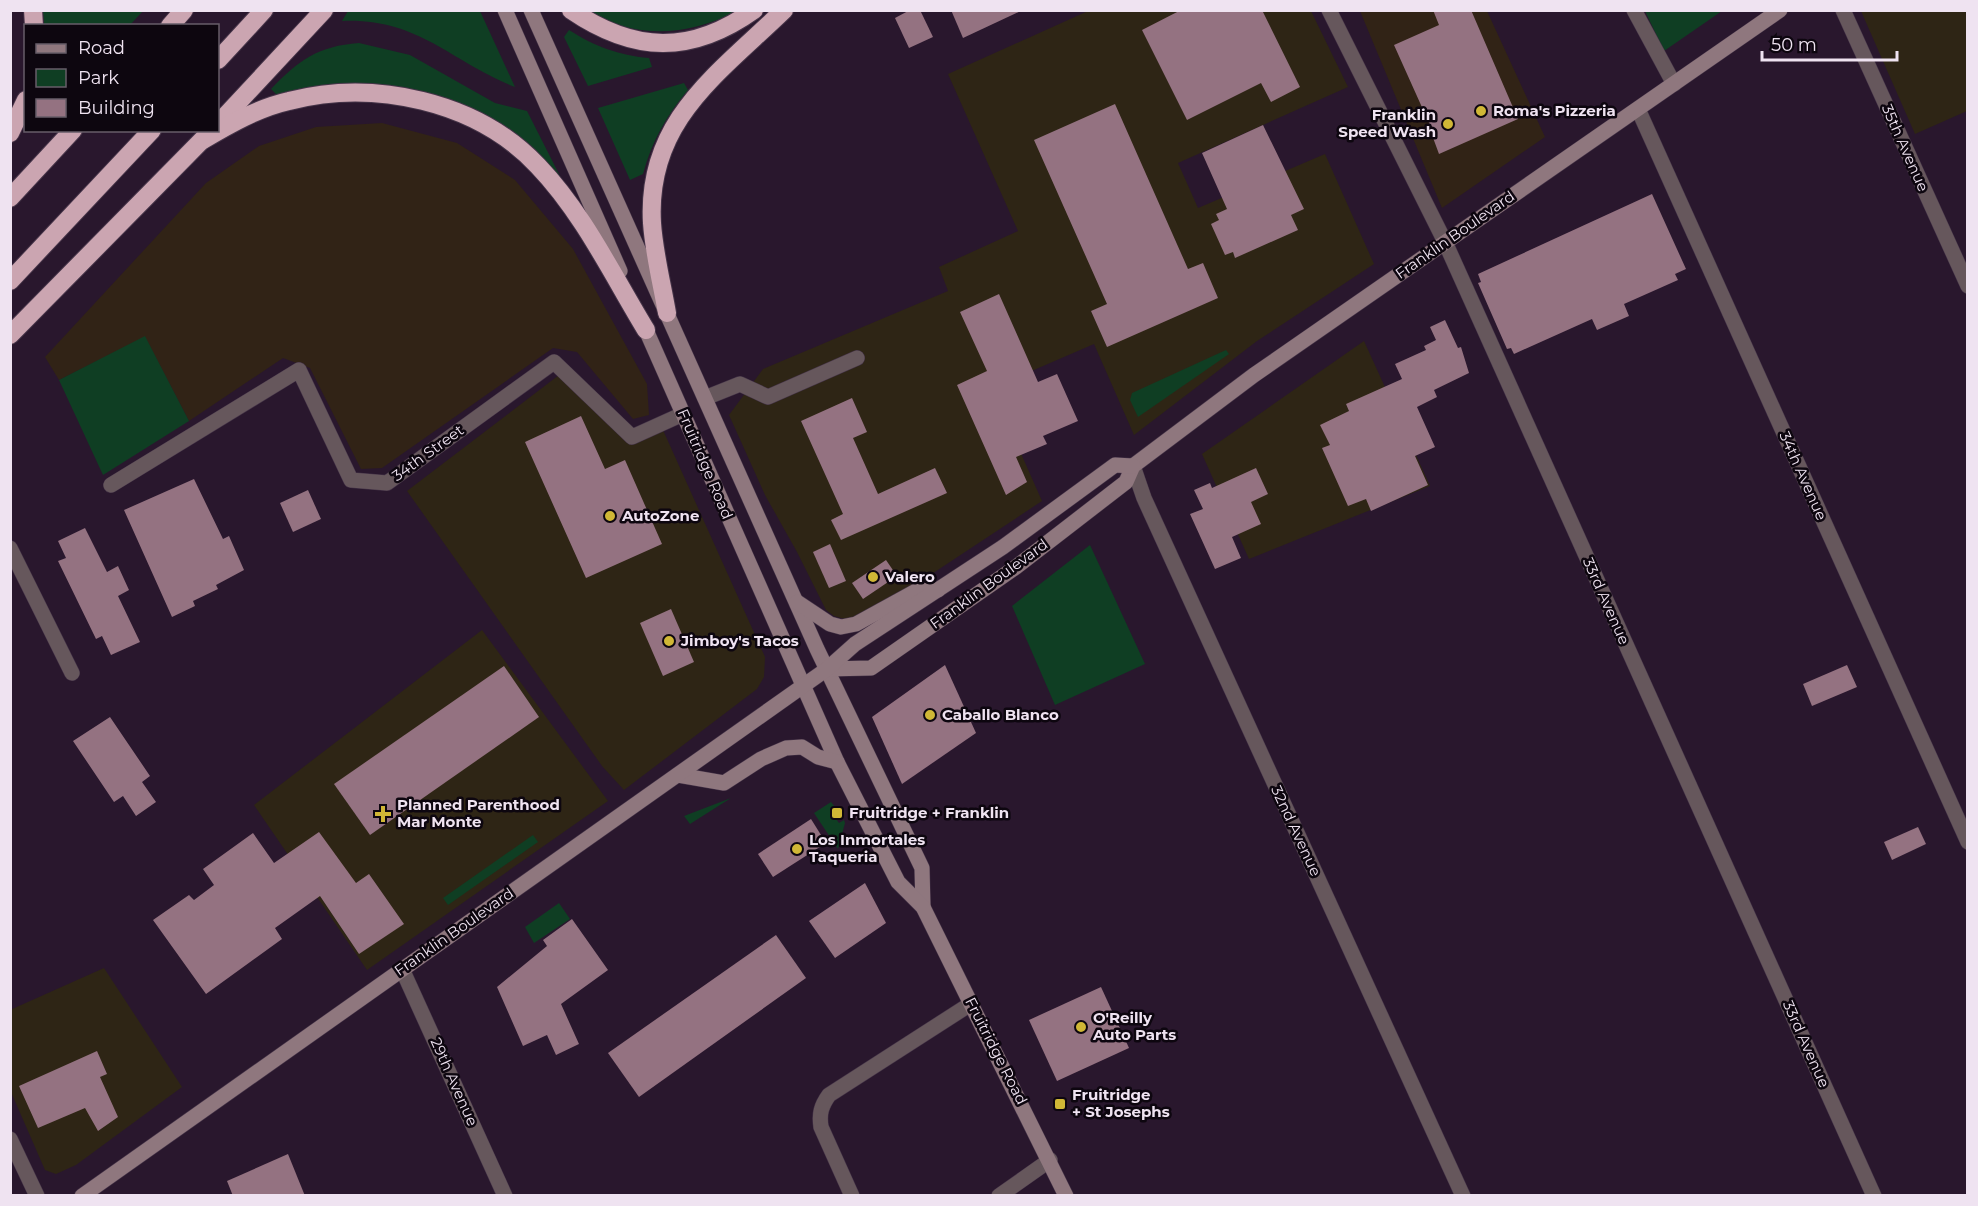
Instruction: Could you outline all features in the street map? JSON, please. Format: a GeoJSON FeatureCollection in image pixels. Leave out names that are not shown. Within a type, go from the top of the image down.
{"type":"FeatureCollection","features":[{"type":"Feature","properties":{"kind":"highway"},"geometry":{"type":"LineString","coordinates":[[172,24],[184,10]]}},
{"type":"Feature","properties":{"kind":"highway"},"geometry":{"type":"LineString","coordinates":[[219,59],[264,10]]}},
{"type":"Feature","properties":{"kind":"highway"},"geometry":{"type":"LineString","coordinates":[[219,123],[324,10]]}},
{"type":"Feature","properties":{"kind":"highway"},"geometry":{"type":"LineString","coordinates":[[571,10],[599,29],[641,42],[686,42],[728,29],[754,10]]}},
{"type":"Feature","properties":{"kind":"highway"},"geometry":{"type":"LineString","coordinates":[[666,313],[652,223],[653,182],[664,142],[686,106],[784,10]]}},
{"type":"Feature","properties":{"kind":"highway"},"geometry":{"type":"LineString","coordinates":[[219,129],[244,117],[289,101],[335,92],[391,94],[444,107],[494,131],[537,165],[572,207],[646,330]]}},
{"type":"Feature","properties":{"kind":"highway"},"geometry":{"type":"LineString","coordinates":[[10,133],[24,103]]}},
{"type":"Feature","properties":{"kind":"highway"},"geometry":{"type":"LineString","coordinates":[[10,198],[71,132]]}},
{"type":"Feature","properties":{"kind":"highway"},"geometry":{"type":"LineString","coordinates":[[10,281],[150,132]]}},
{"type":"Feature","properties":{"kind":"highway"},"geometry":{"type":"LineString","coordinates":[[10,335],[207,135]]}},
{"type":"Feature","properties":{"kind":"main road","name":"Fruitridge Road"},"geometry":{"type":"LineString","coordinates":[[505,10],[744,557],[837,762],[898,882],[923,907],[1066,1196]]}},
{"type":"Feature","properties":{"kind":"main road","name":"Fruitridge Road"},"geometry":{"type":"LineString","coordinates":[[531,10],[796,602],[922,868],[923,907]]}},
{"type":"Feature","properties":{"kind":"main road","name":"Franklin Boulevard"},"geometry":{"type":"LineString","coordinates":[[827,669],[871,668],[1016,567],[1126,482],[1134,466],[1254,375],[1780,10]]}},
{"type":"Feature","properties":{"kind":"main road","name":"Franklin Boulevard"},"geometry":{"type":"LineString","coordinates":[[82,1196],[804,686],[855,644],[940,590],[1115,465],[1134,466]]}},
{"type":"Feature","properties":{"kind":"main road"},"geometry":{"type":"LineString","coordinates":[[796,602],[830,624],[841,627],[856,624],[916,591],[940,590]]}},
{"type":"Feature","properties":{"kind":"main road"},"geometry":{"type":"LineString","coordinates":[[678,774],[724,783],[761,759],[786,748],[802,747],[818,757],[837,762]]}},
{"type":"Feature","properties":{"kind":"street","name":"33rd Avenue"},"geometry":{"type":"LineString","coordinates":[[1329,10],[1445,242],[1874,1196]]}},
{"type":"Feature","properties":{"kind":"street"},"geometry":{"type":"LineString","coordinates":[[1634,10],[1674,84]]}},
{"type":"Feature","properties":{"kind":"street","name":"35th Avenue"},"geometry":{"type":"LineString","coordinates":[[1843,10],[1968,286]]}},
{"type":"Feature","properties":{"kind":"street","name":"34th Avenue"},"geometry":{"type":"LineString","coordinates":[[1638,109],[1968,842]]}},
{"type":"Feature","properties":{"kind":"street"},"geometry":{"type":"LineString","coordinates":[[705,398],[740,384],[768,397],[857,358]]}},
{"type":"Feature","properties":{"kind":"street","name":"34th Street"},"geometry":{"type":"LineString","coordinates":[[111,485],[299,370],[351,480],[387,483],[554,362],[632,437],[683,414]]}},
{"type":"Feature","properties":{"kind":"street","name":"32nd Avenue"},"geometry":{"type":"LineString","coordinates":[[1134,466],[1143,498],[1463,1196]]}},
{"type":"Feature","properties":{"kind":"street"},"geometry":{"type":"LineString","coordinates":[[10,548],[72,674]]}},
{"type":"Feature","properties":{"kind":"street","name":"29th Avenue"},"geometry":{"type":"LineString","coordinates":[[402,969],[505,1196]]}},
{"type":"Feature","properties":{"kind":"street"},"geometry":{"type":"LineString","coordinates":[[852,1196],[821,1127],[820,1116],[823,1104],[829,1095],[972,1003]]}},
{"type":"Feature","properties":{"kind":"street"},"geometry":{"type":"LineString","coordinates":[[10,1139],[37,1196]]}},
{"type":"Feature","properties":{"kind":"street"},"geometry":{"type":"LineString","coordinates":[[999,1196],[1050,1160]]}},
{"type":"Feature","properties":{"kind":"shaded area"},"geometry":{"type":"Polygon","coordinates":[[[1088,11],[1311,11],[1348,87],[1178,163],[1198,208],[1325,154],[1374,264],[1257,341],[1134,435],[1094,344],[992,388],[1042,501],[903,593],[848,620],[834,616],[826,610],[765,495],[729,415],[763,369],[948,291],[939,267],[1018,231],[948,74],[1088,11]]]}},
{"type":"Feature","properties":{"kind":"shaded area"},"geometry":{"type":"Polygon","coordinates":[[[1360,11],[1487,11],[1545,137],[1442,208],[1360,11]]]}},
{"type":"Feature","properties":{"kind":"shaded area"},"geometry":{"type":"Polygon","coordinates":[[[1861,11],[1967,11],[1967,111],[1915,134],[1861,11]]]}},
{"type":"Feature","properties":{"kind":"shaded area"},"geometry":{"type":"Polygon","coordinates":[[[382,123],[457,143],[515,180],[573,249],[647,384],[649,415],[633,419],[577,352],[553,348],[382,468],[361,469],[310,368],[283,358],[189,421],[145,337],[59,380],[45,357],[206,183],[259,146],[316,127],[382,123]]]}},
{"type":"Feature","properties":{"kind":"shaded area"},"geometry":{"type":"Polygon","coordinates":[[[1364,341],[1430,486],[1249,559],[1202,454],[1364,341]]]}},
{"type":"Feature","properties":{"kind":"shaded area"},"geometry":{"type":"Polygon","coordinates":[[[559,375],[629,442],[663,430],[765,657],[764,677],[757,689],[624,790],[602,766],[407,491],[559,375]]]}},
{"type":"Feature","properties":{"kind":"shaded area"},"geometry":{"type":"Polygon","coordinates":[[[482,630],[608,801],[367,970],[254,805],[482,630]]]}},
{"type":"Feature","properties":{"kind":"shaded area"},"geometry":{"type":"Polygon","coordinates":[[[104,968],[182,1087],[76,1165],[56,1174],[45,1170],[11,1092],[10,1010],[104,968]]]}},
{"type":"Feature","properties":{"kind":"green space"},"geometry":{"type":"Polygon","coordinates":[[[43,10],[143,11],[131,24],[44,24],[43,10]]]}},
{"type":"Feature","properties":{"kind":"green space"},"geometry":{"type":"Polygon","coordinates":[[[348,11],[480,11],[515,87],[413,34],[392,26],[342,21],[348,11]]]}},
{"type":"Feature","properties":{"kind":"green space"},"geometry":{"type":"Polygon","coordinates":[[[588,11],[737,11],[700,26],[662,31],[624,27],[588,11]]]}},
{"type":"Feature","properties":{"kind":"green space"},"geometry":{"type":"Polygon","coordinates":[[[1645,11],[1722,11],[1664,51],[1645,11]]]}},
{"type":"Feature","properties":{"kind":"green space"},"geometry":{"type":"Polygon","coordinates":[[[569,30],[607,49],[649,58],[652,67],[588,86],[564,37],[569,30]]]}},
{"type":"Feature","properties":{"kind":"green space"},"geometry":{"type":"Polygon","coordinates":[[[359,43],[410,55],[495,103],[527,111],[562,180],[560,181],[439,99],[280,98],[271,89],[300,62],[310,56],[332,47],[359,43]]]}},
{"type":"Feature","properties":{"kind":"green space"},"geometry":{"type":"Polygon","coordinates":[[[684,83],[688,90],[661,129],[643,174],[630,180],[598,108],[684,83]]]}},
{"type":"Feature","properties":{"kind":"green space"},"geometry":{"type":"Polygon","coordinates":[[[145,336],[189,421],[103,475],[59,380],[145,336]]]}},
{"type":"Feature","properties":{"kind":"green space"},"geometry":{"type":"Polygon","coordinates":[[[1226,350],[1229,354],[1138,417],[1130,400],[1132,393],[1226,350]]]}},
{"type":"Feature","properties":{"kind":"green space"},"geometry":{"type":"Polygon","coordinates":[[[1090,545],[1145,664],[1055,705],[1012,606],[1090,545]]]}},
{"type":"Feature","properties":{"kind":"green space"},"geometry":{"type":"Polygon","coordinates":[[[731,798],[690,824],[684,816],[731,798]]]}},
{"type":"Feature","properties":{"kind":"green space"},"geometry":{"type":"Polygon","coordinates":[[[831,802],[836,808],[831,812],[839,823],[844,820],[845,823],[838,849],[814,813],[831,802]]]}},
{"type":"Feature","properties":{"kind":"green space"},"geometry":{"type":"Polygon","coordinates":[[[533,835],[538,842],[448,905],[443,898],[533,835]]]}},
{"type":"Feature","properties":{"kind":"green space"},"geometry":{"type":"Polygon","coordinates":[[[559,903],[570,919],[534,943],[525,927],[559,903]]]}},
{"type":"Feature","properties":{"kind":"building"},"geometry":{"type":"Polygon","coordinates":[[[910,10],[920,10],[933,37],[909,48],[895,18],[910,10]]]}},
{"type":"Feature","properties":{"kind":"building"},"geometry":{"type":"Polygon","coordinates":[[[951,10],[1023,10],[963,38],[951,10]]]}},
{"type":"Feature","properties":{"kind":"building"},"geometry":{"type":"Polygon","coordinates":[[[1181,10],[1262,10],[1300,87],[1271,102],[1261,83],[1187,120],[1142,30],[1181,10]]]}},
{"type":"Feature","properties":{"kind":"building"},"geometry":{"type":"Polygon","coordinates":[[[1433,10],[1471,10],[1518,119],[1439,154],[1432,135],[1434,134],[1394,45],[1439,25],[1433,10]]]}},
{"type":"Feature","properties":{"kind":"building"},"geometry":{"type":"Polygon","coordinates":[[[1115,104],[1188,269],[1203,263],[1218,298],[1107,347],[1091,311],[1107,304],[1034,140],[1115,104]]]}},
{"type":"Feature","properties":{"kind":"building"},"geometry":{"type":"Polygon","coordinates":[[[1263,125],[1304,209],[1291,215],[1298,230],[1235,258],[1233,252],[1225,255],[1211,224],[1219,220],[1216,214],[1227,209],[1202,153],[1263,125]]]}},
{"type":"Feature","properties":{"kind":"building"},"geometry":{"type":"Polygon","coordinates":[[[1652,194],[1686,269],[1675,274],[1678,280],[1624,304],[1629,316],[1597,330],[1592,319],[1514,354],[1511,348],[1507,349],[1478,283],[1481,282],[1478,274],[1652,194]]]}},
{"type":"Feature","properties":{"kind":"building"},"geometry":{"type":"Polygon","coordinates":[[[999,294],[1038,382],[1057,374],[1078,421],[1043,436],[1047,444],[1016,457],[1027,482],[1006,495],[957,385],[987,371],[960,312],[999,294]]]}},
{"type":"Feature","properties":{"kind":"building"},"geometry":{"type":"Polygon","coordinates":[[[1445,320],[1458,348],[1461,347],[1469,373],[1434,390],[1437,397],[1417,407],[1435,447],[1415,456],[1428,485],[1371,511],[1366,499],[1348,506],[1322,448],[1330,445],[1320,425],[1349,411],[1346,404],[1402,379],[1395,364],[1426,350],[1424,346],[1436,340],[1430,327],[1445,320]]]}},
{"type":"Feature","properties":{"kind":"building"},"geometry":{"type":"Polygon","coordinates":[[[852,398],[867,432],[853,438],[878,494],[935,468],[947,493],[841,540],[831,520],[843,514],[801,421],[852,398]]]}},
{"type":"Feature","properties":{"kind":"building"},"geometry":{"type":"Polygon","coordinates":[[[581,416],[605,469],[625,460],[662,544],[586,578],[525,442],[581,416]]]}},
{"type":"Feature","properties":{"kind":"building"},"geometry":{"type":"Polygon","coordinates":[[[1256,468],[1268,494],[1251,502],[1261,524],[1232,537],[1241,558],[1215,569],[1190,514],[1203,509],[1194,490],[1210,483],[1212,488],[1256,468]]]}},
{"type":"Feature","properties":{"kind":"building"},"geometry":{"type":"Polygon","coordinates":[[[194,479],[223,539],[229,536],[244,570],[216,585],[218,589],[193,601],[195,606],[172,617],[124,510],[194,479]]]}},
{"type":"Feature","properties":{"kind":"building"},"geometry":{"type":"Polygon","coordinates":[[[308,490],[321,519],[293,532],[280,503],[308,490]]]}},
{"type":"Feature","properties":{"kind":"building"},"geometry":{"type":"Polygon","coordinates":[[[85,528],[107,572],[118,566],[129,590],[118,596],[140,642],[111,655],[102,636],[96,639],[58,561],[66,558],[58,541],[85,528]]]}},
{"type":"Feature","properties":{"kind":"building"},"geometry":{"type":"Polygon","coordinates":[[[830,544],[846,581],[829,588],[813,552],[830,544]]]}},
{"type":"Feature","properties":{"kind":"building"},"geometry":{"type":"Polygon","coordinates":[[[886,560],[897,576],[863,599],[852,583],[886,560]]]}},
{"type":"Feature","properties":{"kind":"building"},"geometry":{"type":"Polygon","coordinates":[[[671,609],[694,662],[663,676],[640,623],[671,609]]]}},
{"type":"Feature","properties":{"kind":"building"},"geometry":{"type":"Polygon","coordinates":[[[945,665],[976,733],[902,784],[872,717],[945,665]]]}},
{"type":"Feature","properties":{"kind":"building"},"geometry":{"type":"Polygon","coordinates":[[[1847,665],[1857,687],[1812,706],[1803,684],[1847,665]]]}},
{"type":"Feature","properties":{"kind":"building"},"geometry":{"type":"Polygon","coordinates":[[[504,666],[539,717],[370,835],[334,784],[504,666]]]}},
{"type":"Feature","properties":{"kind":"building"},"geometry":{"type":"Polygon","coordinates":[[[110,717],[150,776],[142,782],[156,802],[136,816],[123,796],[114,802],[73,741],[110,717]]]}},
{"type":"Feature","properties":{"kind":"building"},"geometry":{"type":"Polygon","coordinates":[[[811,819],[826,843],[773,877],[758,854],[811,819]]]}},
{"type":"Feature","properties":{"kind":"building"},"geometry":{"type":"Polygon","coordinates":[[[1918,827],[1926,844],[1892,860],[1884,842],[1918,827]]]}},
{"type":"Feature","properties":{"kind":"building"},"geometry":{"type":"Polygon","coordinates":[[[319,832],[356,883],[369,874],[404,924],[359,954],[320,896],[275,928],[282,939],[206,994],[153,920],[189,895],[194,900],[214,885],[203,869],[253,833],[274,863],[319,832]]]}},
{"type":"Feature","properties":{"kind":"building"},"geometry":{"type":"Polygon","coordinates":[[[865,883],[886,923],[835,958],[809,921],[865,883]]]}},
{"type":"Feature","properties":{"kind":"building"},"geometry":{"type":"Polygon","coordinates":[[[572,919],[608,970],[561,1004],[579,1044],[556,1055],[547,1035],[523,1046],[497,987],[547,946],[543,940],[572,919]]]}},
{"type":"Feature","properties":{"kind":"building"},"geometry":{"type":"Polygon","coordinates":[[[776,935],[806,978],[639,1097],[608,1053],[776,935]]]}},
{"type":"Feature","properties":{"kind":"building"},"geometry":{"type":"Polygon","coordinates":[[[1101,987],[1129,1048],[1057,1081],[1029,1020],[1101,987]]]}},
{"type":"Feature","properties":{"kind":"building"},"geometry":{"type":"Polygon","coordinates":[[[97,1051],[107,1074],[100,1077],[118,1117],[98,1131],[85,1108],[38,1128],[19,1086],[97,1051]]]}},
{"type":"Feature","properties":{"kind":"building"},"geometry":{"type":"Polygon","coordinates":[[[288,1154],[305,1196],[233,1196],[227,1181],[288,1154]]]}},
{"type":"Feature","properties":{"kind":"place","name":"Roma's Pizzeria"},"geometry":{"type":"Point","coordinates":[1481,111]}},
{"type":"Feature","properties":{"kind":"place","name":"Franklin Speed Wash"},"geometry":{"type":"Point","coordinates":[1448,124]}},
{"type":"Feature","properties":{"kind":"place","name":"AutoZone"},"geometry":{"type":"Point","coordinates":[610,516]}},
{"type":"Feature","properties":{"kind":"place","name":"Valero"},"geometry":{"type":"Point","coordinates":[873,577]}},
{"type":"Feature","properties":{"kind":"place","name":"Jimboy's Tacos"},"geometry":{"type":"Point","coordinates":[669,641]}},
{"type":"Feature","properties":{"kind":"place","name":"Caballo Blanco"},"geometry":{"type":"Point","coordinates":[930,715]}},
{"type":"Feature","properties":{"kind":"place","name":"Fruitridge + Franklin"},"geometry":{"type":"Point","coordinates":[837,813]}},
{"type":"Feature","properties":{"kind":"place","name":"Planned Parenthood Mar Monte"},"geometry":{"type":"Point","coordinates":[383,814]}},
{"type":"Feature","properties":{"kind":"place","name":"Los Inmortales Taqueria"},"geometry":{"type":"Point","coordinates":[797,849]}},
{"type":"Feature","properties":{"kind":"place","name":"O'Reilly Auto Parts"},"geometry":{"type":"Point","coordinates":[1081,1027]}},
{"type":"Feature","properties":{"kind":"place","name":"Fruitridge + St Josephs"},"geometry":{"type":"Point","coordinates":[1060,1104]}}]}
